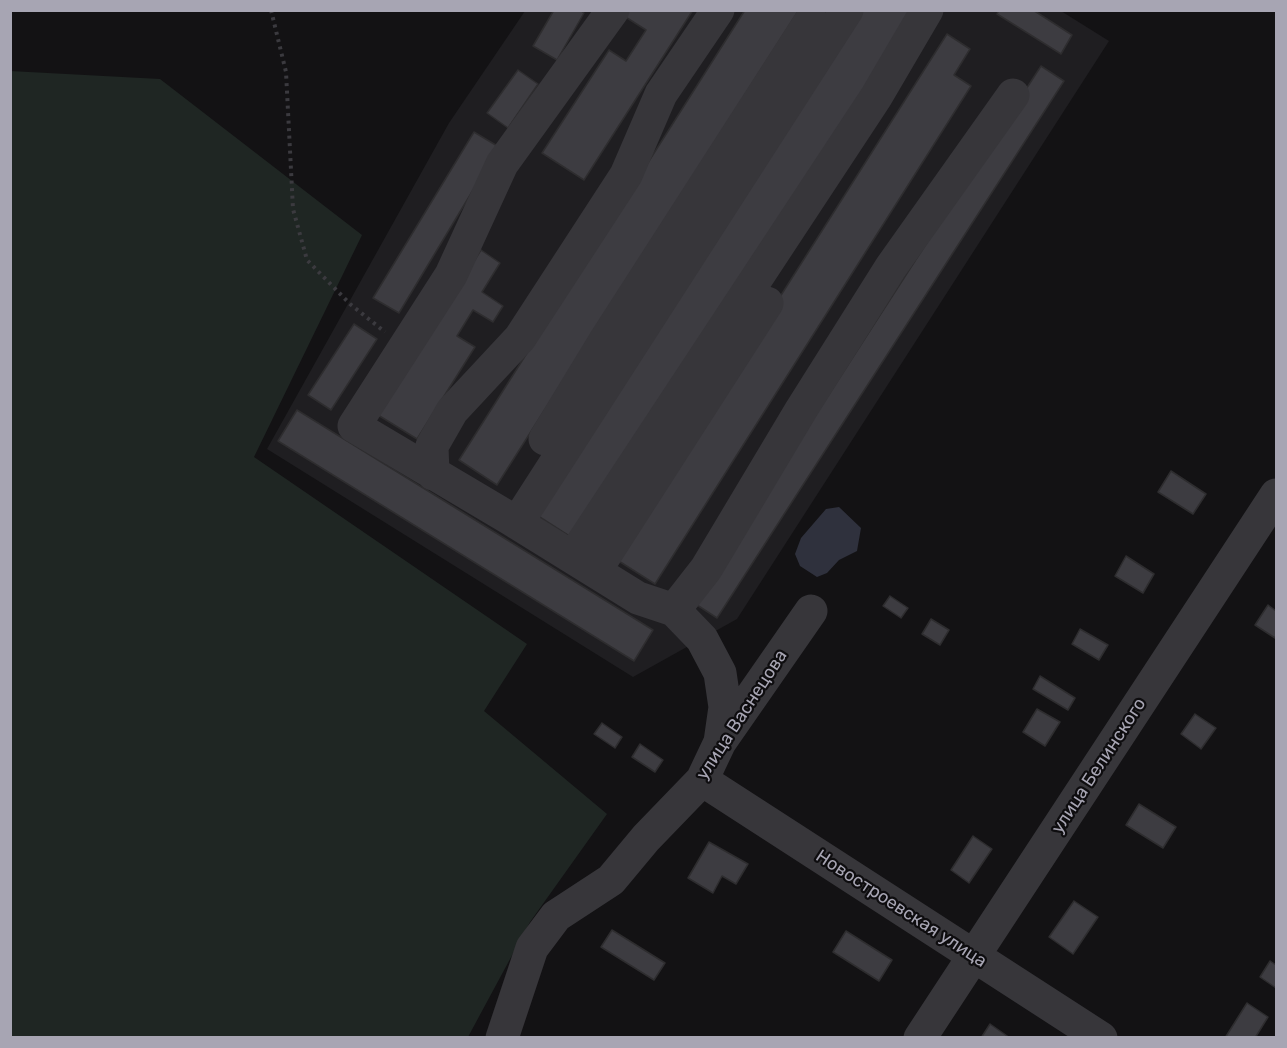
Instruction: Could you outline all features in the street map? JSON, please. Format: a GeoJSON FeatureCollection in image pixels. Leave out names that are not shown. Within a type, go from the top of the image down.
{"type":"FeatureCollection","features":[{"type":"Feature","properties":{"kind":"street"},"geometry":{"type":"LineString","coordinates":[[613,10],[502,164],[451,274],[354,426],[638,598],[674,610],[702,639],[720,673],[725,707],[720,742]]}},
{"type":"Feature","properties":{"kind":"street"},"geometry":{"type":"LineString","coordinates":[[433,474],[432,446],[452,411],[520,338],[626,175],[661,94],[718,10]]}},
{"type":"Feature","properties":{"kind":"street"},"geometry":{"type":"LineString","coordinates":[[509,518],[847,10]]}},
{"type":"Feature","properties":{"kind":"street"},"geometry":{"type":"LineString","coordinates":[[584,564],[876,97],[927,10]]}},
{"type":"Feature","properties":{"kind":"street"},"geometry":{"type":"LineString","coordinates":[[509,518],[604,342],[811,20]]}},
{"type":"Feature","properties":{"kind":"street"},"geometry":{"type":"LineString","coordinates":[[674,610],[706,569],[801,410],[891,267],[1013,95]]}},
{"type":"Feature","properties":{"kind":"street","name":"улица Белинского"},"geometry":{"type":"LineString","coordinates":[[920,1038],[1276,495]]}},
{"type":"Feature","properties":{"kind":"street","name":"улица Васнецова"},"geometry":{"type":"LineString","coordinates":[[501,1038],[532,948],[556,916],[611,880],[646,838],[702,780],[720,742],[811,611]]}},
{"type":"Feature","properties":{"kind":"street","name":"Новостроевская улица"},"geometry":{"type":"LineString","coordinates":[[702,780],[1101,1038]]}},
{"type":"Feature","properties":{"kind":"path"},"geometry":{"type":"LineString","coordinates":[[271,10],[286,72],[293,209],[307,260],[350,304],[404,348]]}},
{"type":"Feature","properties":{"kind":"shaded area"},"geometry":{"type":"Polygon","coordinates":[[[525,11],[1061,11],[1109,41],[737,619],[633,677],[267,449],[449,123],[525,11]]]}},
{"type":"Feature","properties":{"kind":"shaded area"},"geometry":{"type":"Polygon","coordinates":[[[10,71],[160,79],[362,235],[254,457],[527,644],[484,711],[607,814],[530,922],[468,1037],[11,1037],[10,71]]]}},
{"type":"Feature","properties":{"kind":"water"},"geometry":{"type":"Polygon","coordinates":[[[839,507],[861,528],[857,551],[839,560],[827,573],[817,577],[800,566],[795,554],[801,538],[826,509],[839,507]]]}},
{"type":"Feature","properties":{"kind":"building"},"geometry":{"type":"Polygon","coordinates":[[[554,10],[580,10],[584,13],[557,60],[533,46],[554,10]]]}},
{"type":"Feature","properties":{"kind":"building"},"geometry":{"type":"Polygon","coordinates":[[[627,10],[693,10],[584,180],[542,153],[609,50],[626,61],[646,30],[624,16],[627,10]]]}},
{"type":"Feature","properties":{"kind":"building"},"geometry":{"type":"Polygon","coordinates":[[[745,10],[799,10],[497,485],[459,460],[745,10]]]}},
{"type":"Feature","properties":{"kind":"building"},"geometry":{"type":"Polygon","coordinates":[[[859,10],[918,10],[574,539],[532,512],[859,10]]]}},
{"type":"Feature","properties":{"kind":"building"},"geometry":{"type":"Polygon","coordinates":[[[999,10],[1033,10],[1072,35],[1061,54],[997,14],[999,10]]]}},
{"type":"Feature","properties":{"kind":"building"},"geometry":{"type":"Polygon","coordinates":[[[947,34],[970,49],[954,75],[971,86],[655,584],[614,558],[947,34]]]}},
{"type":"Feature","properties":{"kind":"building"},"geometry":{"type":"Polygon","coordinates":[[[1041,66],[1064,81],[717,618],[694,603],[1041,66]]]}},
{"type":"Feature","properties":{"kind":"building"},"geometry":{"type":"Polygon","coordinates":[[[518,70],[538,84],[508,128],[487,113],[518,70]]]}},
{"type":"Feature","properties":{"kind":"building"},"geometry":{"type":"Polygon","coordinates":[[[474,132],[499,147],[399,313],[373,298],[474,132]]]}},
{"type":"Feature","properties":{"kind":"building"},"geometry":{"type":"Polygon","coordinates":[[[481,250],[500,263],[482,292],[503,306],[493,322],[473,310],[457,336],[475,347],[417,439],[378,415],[481,250]]]}},
{"type":"Feature","properties":{"kind":"building"},"geometry":{"type":"Polygon","coordinates":[[[354,324],[377,339],[331,410],[308,395],[354,324]]]}},
{"type":"Feature","properties":{"kind":"building"},"geometry":{"type":"Polygon","coordinates":[[[297,410],[653,630],[634,661],[278,441],[297,410]]]}},
{"type":"Feature","properties":{"kind":"building"},"geometry":{"type":"Polygon","coordinates":[[[1171,471],[1206,494],[1193,514],[1158,492],[1171,471]]]}},
{"type":"Feature","properties":{"kind":"building"},"geometry":{"type":"Polygon","coordinates":[[[1126,556],[1154,574],[1143,593],[1115,576],[1126,556]]]}},
{"type":"Feature","properties":{"kind":"building"},"geometry":{"type":"Polygon","coordinates":[[[890,596],[908,608],[901,618],[883,606],[890,596]]]}},
{"type":"Feature","properties":{"kind":"building"},"geometry":{"type":"Polygon","coordinates":[[[1268,605],[1276,611],[1275,638],[1255,625],[1268,605]]]}},
{"type":"Feature","properties":{"kind":"building"},"geometry":{"type":"Polygon","coordinates":[[[931,619],[949,630],[940,645],[922,634],[931,619]]]}},
{"type":"Feature","properties":{"kind":"building"},"geometry":{"type":"Polygon","coordinates":[[[1080,629],[1108,645],[1099,660],[1072,644],[1080,629]]]}},
{"type":"Feature","properties":{"kind":"building"},"geometry":{"type":"Polygon","coordinates":[[[1040,676],[1075,698],[1068,710],[1033,689],[1040,676]]]}},
{"type":"Feature","properties":{"kind":"building"},"geometry":{"type":"Polygon","coordinates":[[[1037,709],[1060,722],[1045,746],[1023,732],[1037,709]]]}},
{"type":"Feature","properties":{"kind":"building"},"geometry":{"type":"Polygon","coordinates":[[[1195,714],[1216,728],[1201,749],[1181,734],[1195,714]]]}},
{"type":"Feature","properties":{"kind":"building"},"geometry":{"type":"Polygon","coordinates":[[[602,723],[622,737],[615,748],[594,734],[602,723]]]}},
{"type":"Feature","properties":{"kind":"building"},"geometry":{"type":"Polygon","coordinates":[[[640,744],[663,760],[655,772],[632,757],[640,744]]]}},
{"type":"Feature","properties":{"kind":"building"},"geometry":{"type":"Polygon","coordinates":[[[1139,804],[1176,827],[1163,848],[1126,825],[1139,804]]]}},
{"type":"Feature","properties":{"kind":"building"},"geometry":{"type":"Polygon","coordinates":[[[973,836],[992,849],[969,883],[951,870],[973,836]]]}},
{"type":"Feature","properties":{"kind":"building"},"geometry":{"type":"Polygon","coordinates":[[[709,842],[748,864],[736,884],[722,876],[713,893],[688,878],[709,842]]]}},
{"type":"Feature","properties":{"kind":"building"},"geometry":{"type":"Polygon","coordinates":[[[1074,901],[1098,917],[1073,954],[1049,937],[1074,901]]]}},
{"type":"Feature","properties":{"kind":"building"},"geometry":{"type":"Polygon","coordinates":[[[612,930],[665,963],[654,980],[601,947],[612,930]]]}},
{"type":"Feature","properties":{"kind":"building"},"geometry":{"type":"Polygon","coordinates":[[[846,931],[892,960],[879,981],[833,952],[846,931]]]}},
{"type":"Feature","properties":{"kind":"building"},"geometry":{"type":"Polygon","coordinates":[[[1270,961],[1276,965],[1276,988],[1260,977],[1270,961]]]}},
{"type":"Feature","properties":{"kind":"building"},"geometry":{"type":"Polygon","coordinates":[[[1247,1003],[1268,1017],[1255,1038],[1225,1038],[1247,1003]]]}},
{"type":"Feature","properties":{"kind":"building"},"geometry":{"type":"Polygon","coordinates":[[[990,1024],[1010,1038],[981,1038],[990,1024]]]}}]}
